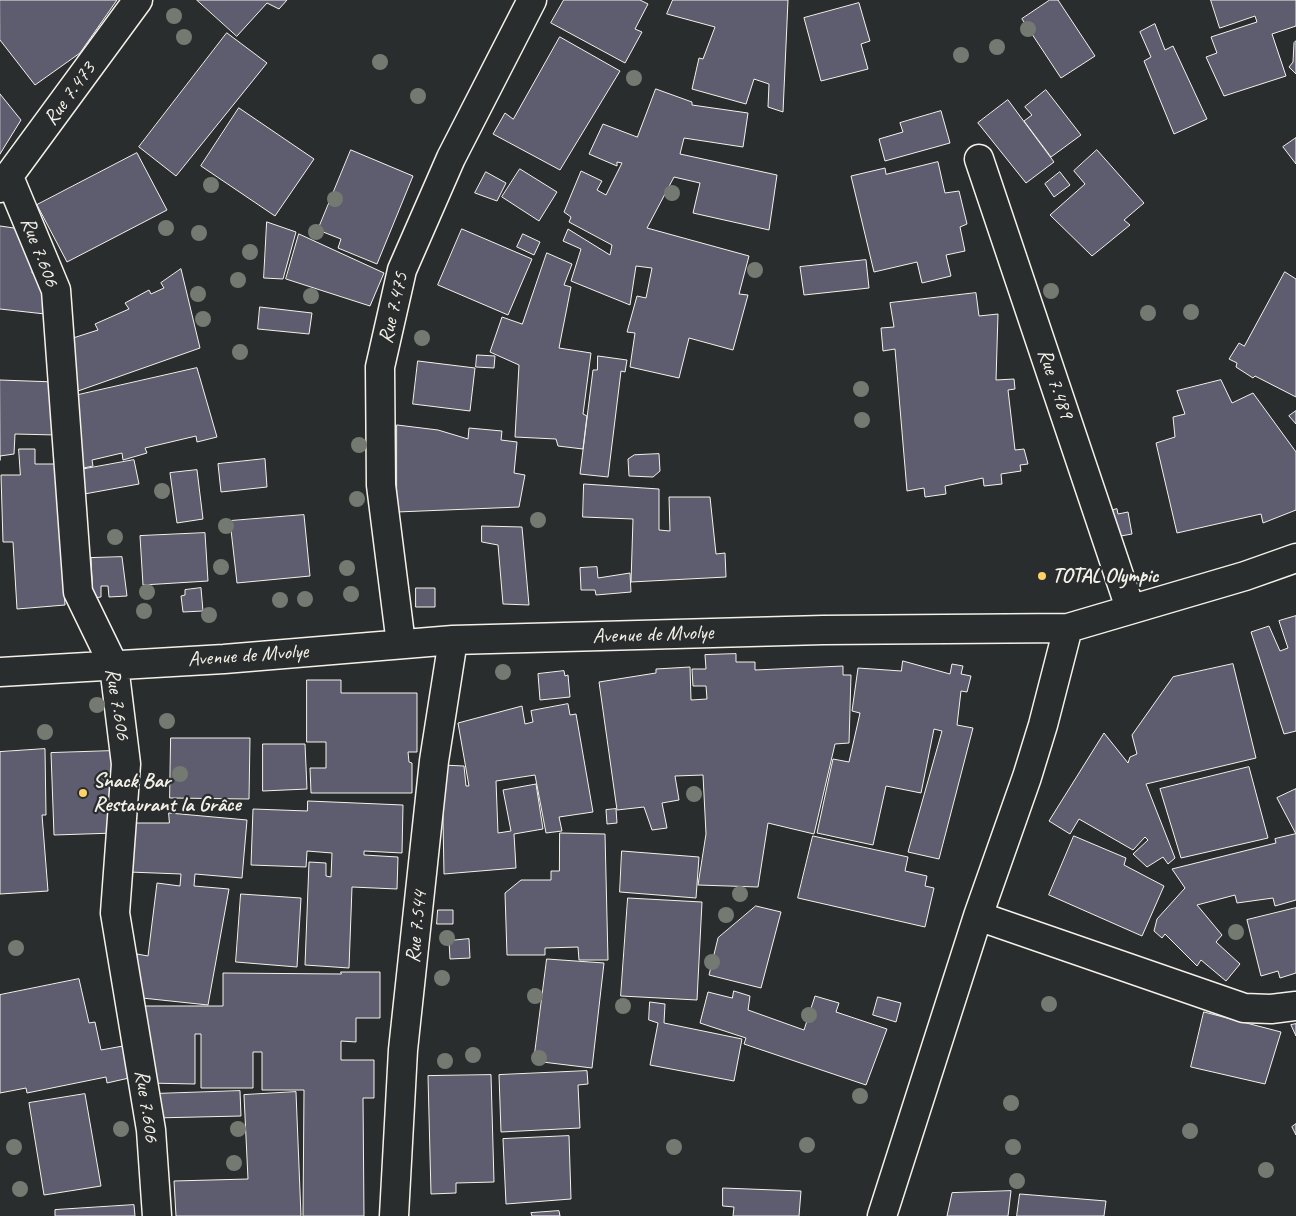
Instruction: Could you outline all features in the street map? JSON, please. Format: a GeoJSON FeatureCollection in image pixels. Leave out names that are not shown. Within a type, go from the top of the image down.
{"type":"FeatureCollection","features":[{"type":"Feature","properties":{"kind":"street","name":"Rue 7.473"},"geometry":{"type":"LineString","coordinates":[[5,182],[138,0]]}},
{"type":"Feature","properties":{"kind":"street","name":"Rue 7.475"},"geometry":{"type":"LineString","coordinates":[[401,644],[381,484],[380,367],[402,270],[451,158],[532,0]]}},
{"type":"Feature","properties":{"kind":"street","name":"Rue 7.489"},"geometry":{"type":"LineString","coordinates":[[979,159],[1130,608]]}},
{"type":"Feature","properties":{"kind":"street","name":"Rue 7.606"},"geometry":{"type":"LineString","coordinates":[[5,182],[56,290],[78,592],[114,666],[126,764],[115,913],[151,1130],[157,1216]]}},
{"type":"Feature","properties":{"kind":"street","name":"Avenue de Mvolye"},"geometry":{"type":"LineString","coordinates":[[0,672],[114,666],[453,640],[823,630],[1068,628],[1130,608],[1245,576],[1296,558]]}},
{"type":"Feature","properties":{"kind":"street"},"geometry":{"type":"LineString","coordinates":[[882,1216],[978,916],[1041,734],[1068,628]]}},
{"type":"Feature","properties":{"kind":"street","name":"Rue 7.544"},"geometry":{"type":"LineString","coordinates":[[394,1216],[403,1050],[434,761],[453,640]]}},
{"type":"Feature","properties":{"kind":"street"},"geometry":{"type":"LineString","coordinates":[[978,916],[1244,1008],[1271,1009],[1296,1006]]}},
{"type":"Feature","properties":{"kind":"building"},"geometry":{"type":"Polygon","coordinates":[[[0,0],[117,0],[80,53],[35,85],[0,40],[0,0]]]}},
{"type":"Feature","properties":{"kind":"building"},"geometry":{"type":"Polygon","coordinates":[[[197,0],[287,0],[279,9],[267,3],[237,36],[197,0]]]}},
{"type":"Feature","properties":{"kind":"building"},"geometry":{"type":"Polygon","coordinates":[[[564,0],[640,0],[648,4],[635,29],[642,32],[625,63],[551,23],[564,0]]]}},
{"type":"Feature","properties":{"kind":"building"},"geometry":{"type":"Polygon","coordinates":[[[673,0],[788,0],[783,112],[768,107],[769,84],[754,79],[746,104],[692,89],[699,58],[703,59],[715,27],[667,14],[673,0]]]}},
{"type":"Feature","properties":{"kind":"building"},"geometry":{"type":"Polygon","coordinates":[[[1050,0],[1058,0],[1095,56],[1061,78],[1022,19],[1050,0]]]}},
{"type":"Feature","properties":{"kind":"building"},"geometry":{"type":"Polygon","coordinates":[[[1211,0],[1296,0],[1296,26],[1272,34],[1286,76],[1224,96],[1206,57],[1217,53],[1211,37],[1257,22],[1255,16],[1220,28],[1211,0]]]}},
{"type":"Feature","properties":{"kind":"building"},"geometry":{"type":"Polygon","coordinates":[[[859,3],[870,41],[861,44],[868,69],[821,81],[804,18],[859,3]]]}},
{"type":"Feature","properties":{"kind":"building"},"geometry":{"type":"Polygon","coordinates":[[[1155,24],[1165,50],[1173,46],[1207,119],[1174,134],[1144,61],[1151,57],[1140,32],[1155,24]]]}},
{"type":"Feature","properties":{"kind":"building"},"geometry":{"type":"Polygon","coordinates":[[[227,33],[267,63],[176,176],[139,147],[227,33]]]}},
{"type":"Feature","properties":{"kind":"building"},"geometry":{"type":"Polygon","coordinates":[[[560,37],[620,71],[560,170],[493,134],[505,113],[513,119],[560,37]]]}},
{"type":"Feature","properties":{"kind":"building"},"geometry":{"type":"Polygon","coordinates":[[[1296,41],[1296,74],[1289,67],[1293,62],[1294,43],[1296,41]]]}},
{"type":"Feature","properties":{"kind":"building"},"geometry":{"type":"Polygon","coordinates":[[[656,89],[692,102],[692,105],[748,113],[743,147],[684,138],[680,154],[777,175],[769,230],[693,213],[700,183],[674,177],[647,228],[749,256],[739,294],[748,295],[733,350],[689,338],[679,378],[630,367],[635,333],[627,332],[637,296],[646,298],[652,268],[636,266],[630,305],[571,281],[581,249],[563,241],[568,229],[610,255],[612,245],[569,222],[571,217],[564,212],[581,171],[602,181],[597,190],[606,195],[622,163],[617,162],[617,166],[589,154],[603,124],[637,137],[656,89]]]}},
{"type":"Feature","properties":{"kind":"building"},"geometry":{"type":"Polygon","coordinates":[[[1046,90],[1081,135],[1051,157],[1024,121],[1032,115],[1025,107],[1046,90]]]}},
{"type":"Feature","properties":{"kind":"building"},"geometry":{"type":"Polygon","coordinates":[[[0,94],[21,120],[0,154],[0,94]]]}},
{"type":"Feature","properties":{"kind":"building"},"geometry":{"type":"Polygon","coordinates":[[[1008,100],[1054,162],[1026,183],[978,123],[1008,100]]]}},
{"type":"Feature","properties":{"kind":"building"},"geometry":{"type":"Polygon","coordinates":[[[239,108],[314,159],[275,216],[201,166],[239,108]]]}},
{"type":"Feature","properties":{"kind":"building"},"geometry":{"type":"Polygon","coordinates":[[[941,111],[950,143],[885,161],[879,139],[903,132],[900,123],[941,111]]]}},
{"type":"Feature","properties":{"kind":"building"},"geometry":{"type":"Polygon","coordinates":[[[1296,138],[1296,164],[1283,147],[1296,138]]]}},
{"type":"Feature","properties":{"kind":"building"},"geometry":{"type":"Polygon","coordinates":[[[351,150],[413,176],[377,264],[338,248],[341,239],[318,230],[351,150]]]}},
{"type":"Feature","properties":{"kind":"building"},"geometry":{"type":"Polygon","coordinates":[[[1097,150],[1144,203],[1124,220],[1130,225],[1092,256],[1050,215],[1085,184],[1074,171],[1097,150]]]}},
{"type":"Feature","properties":{"kind":"building"},"geometry":{"type":"Polygon","coordinates":[[[137,153],[167,210],[67,262],[37,205],[137,153]]]}},
{"type":"Feature","properties":{"kind":"building"},"geometry":{"type":"Polygon","coordinates":[[[938,162],[945,193],[959,191],[967,224],[960,227],[965,251],[946,255],[951,276],[922,283],[917,262],[874,272],[851,176],[885,168],[886,174],[938,162]]]}},
{"type":"Feature","properties":{"kind":"building"},"geometry":{"type":"Polygon","coordinates":[[[520,169],[557,192],[539,221],[502,197],[520,169]]]}},
{"type":"Feature","properties":{"kind":"building"},"geometry":{"type":"Polygon","coordinates":[[[486,172],[506,183],[497,201],[475,193],[486,172]]]}},
{"type":"Feature","properties":{"kind":"building"},"geometry":{"type":"Polygon","coordinates":[[[1060,172],[1070,185],[1054,197],[1045,184],[1060,172]]]}},
{"type":"Feature","properties":{"kind":"building"},"geometry":{"type":"Polygon","coordinates":[[[267,222],[296,232],[283,279],[264,278],[267,222]]]}},
{"type":"Feature","properties":{"kind":"building"},"geometry":{"type":"Polygon","coordinates":[[[0,226],[28,230],[35,243],[32,273],[41,274],[45,314],[0,309],[0,226]]]}},
{"type":"Feature","properties":{"kind":"building"},"geometry":{"type":"Polygon","coordinates":[[[462,229],[532,259],[508,315],[438,285],[462,229]]]}},
{"type":"Feature","properties":{"kind":"building"},"geometry":{"type":"Polygon","coordinates":[[[299,234],[384,273],[370,306],[286,279],[299,234]]]}},
{"type":"Feature","properties":{"kind":"building"},"geometry":{"type":"Polygon","coordinates":[[[523,234],[540,242],[534,255],[517,247],[523,234]]]}},
{"type":"Feature","properties":{"kind":"building"},"geometry":{"type":"Polygon","coordinates":[[[547,253],[572,264],[564,285],[571,287],[559,348],[591,353],[583,414],[587,416],[583,449],[558,446],[556,439],[515,437],[519,365],[490,352],[502,317],[522,324],[547,253]]]}},
{"type":"Feature","properties":{"kind":"building"},"geometry":{"type":"Polygon","coordinates":[[[866,260],[869,288],[804,295],[800,267],[866,260]]]}},
{"type":"Feature","properties":{"kind":"building"},"geometry":{"type":"Polygon","coordinates":[[[181,269],[200,348],[78,391],[70,339],[98,330],[95,324],[129,309],[125,303],[149,290],[151,294],[164,288],[161,283],[181,269]]]}},
{"type":"Feature","properties":{"kind":"building"},"geometry":{"type":"Polygon","coordinates":[[[1285,272],[1296,279],[1296,397],[1255,376],[1253,378],[1236,367],[1237,363],[1229,359],[1239,343],[1244,346],[1285,272]]]}},
{"type":"Feature","properties":{"kind":"building"},"geometry":{"type":"Polygon","coordinates":[[[976,293],[979,316],[998,314],[996,380],[1014,379],[1015,389],[1008,390],[1015,450],[1024,449],[1028,464],[1020,465],[1021,471],[1001,474],[1002,484],[984,486],[983,478],[945,486],[946,494],[925,497],[924,488],[907,491],[895,349],[883,351],[881,328],[894,327],[890,303],[976,293]]]}},
{"type":"Feature","properties":{"kind":"building"},"geometry":{"type":"Polygon","coordinates":[[[260,307],[312,313],[309,334],[258,329],[260,307]]]}},
{"type":"Feature","properties":{"kind":"building"},"geometry":{"type":"Polygon","coordinates":[[[477,355],[495,356],[494,368],[476,367],[477,355]]]}},
{"type":"Feature","properties":{"kind":"building"},"geometry":{"type":"Polygon","coordinates":[[[598,356],[627,360],[625,372],[621,371],[608,477],[580,474],[593,370],[597,370],[598,356]]]}},
{"type":"Feature","properties":{"kind":"building"},"geometry":{"type":"Polygon","coordinates":[[[418,361],[475,368],[470,411],[413,404],[418,361]]]}},
{"type":"Feature","properties":{"kind":"building"},"geometry":{"type":"Polygon","coordinates":[[[197,368],[217,437],[197,442],[196,436],[145,448],[147,453],[123,460],[122,453],[92,460],[93,466],[74,470],[65,398],[197,368]]]}},
{"type":"Feature","properties":{"kind":"building"},"geometry":{"type":"Polygon","coordinates":[[[0,380],[55,382],[56,435],[15,434],[14,454],[0,456],[0,380]]]}},
{"type":"Feature","properties":{"kind":"building"},"geometry":{"type":"Polygon","coordinates":[[[1221,380],[1232,403],[1253,393],[1296,452],[1296,510],[1263,523],[1261,514],[1177,533],[1156,443],[1175,437],[1173,417],[1185,414],[1177,391],[1221,380]]]}},
{"type":"Feature","properties":{"kind":"building"},"geometry":{"type":"Polygon","coordinates":[[[1296,411],[1296,424],[1289,416],[1296,411]]]}},
{"type":"Feature","properties":{"kind":"building"},"geometry":{"type":"Polygon","coordinates":[[[397,425],[438,430],[468,439],[469,428],[502,431],[501,440],[517,442],[514,473],[525,475],[519,507],[397,512],[397,425]]]}},
{"type":"Feature","properties":{"kind":"building"},"geometry":{"type":"Polygon","coordinates":[[[19,449],[35,449],[35,464],[56,464],[65,605],[17,609],[13,542],[3,542],[1,475],[20,475],[19,449]]]}},
{"type":"Feature","properties":{"kind":"building"},"geometry":{"type":"Polygon","coordinates":[[[659,454],[660,471],[653,477],[629,476],[628,459],[634,455],[659,454]]]}},
{"type":"Feature","properties":{"kind":"building"},"geometry":{"type":"Polygon","coordinates":[[[265,459],[267,487],[221,492],[218,464],[265,459]]]}},
{"type":"Feature","properties":{"kind":"building"},"geometry":{"type":"Polygon","coordinates":[[[134,460],[139,484],[79,495],[74,471],[134,460]]]}},
{"type":"Feature","properties":{"kind":"building"},"geometry":{"type":"Polygon","coordinates":[[[197,470],[203,519],[177,523],[170,473],[197,470]]]}},
{"type":"Feature","properties":{"kind":"building"},"geometry":{"type":"Polygon","coordinates":[[[584,484],[659,489],[659,530],[670,531],[669,497],[710,497],[716,554],[725,553],[726,577],[631,582],[633,519],[583,517],[584,484]]]}},
{"type":"Feature","properties":{"kind":"building"},"geometry":{"type":"Polygon","coordinates":[[[1117,509],[1118,514],[1128,512],[1132,534],[1104,539],[1100,514],[1117,509]]]}},
{"type":"Feature","properties":{"kind":"building"},"geometry":{"type":"Polygon","coordinates":[[[304,515],[310,576],[237,583],[230,521],[304,515]]]}},
{"type":"Feature","properties":{"kind":"building"},"geometry":{"type":"Polygon","coordinates":[[[482,526],[522,527],[529,605],[503,604],[498,545],[482,542],[482,526]]]}},
{"type":"Feature","properties":{"kind":"building"},"geometry":{"type":"Polygon","coordinates":[[[205,533],[208,581],[143,585],[140,536],[205,533]]]}},
{"type":"Feature","properties":{"kind":"building"},"geometry":{"type":"Polygon","coordinates":[[[122,557],[127,596],[109,597],[108,586],[101,586],[101,597],[93,598],[91,558],[122,557]]]}},
{"type":"Feature","properties":{"kind":"building"},"geometry":{"type":"Polygon","coordinates":[[[597,567],[598,578],[630,573],[631,592],[596,595],[595,590],[581,590],[580,568],[597,567]]]}},
{"type":"Feature","properties":{"kind":"building"},"geometry":{"type":"Polygon","coordinates":[[[201,588],[203,611],[183,612],[181,596],[185,595],[185,590],[201,588]]]}},
{"type":"Feature","properties":{"kind":"building"},"geometry":{"type":"Polygon","coordinates":[[[416,588],[435,588],[435,607],[416,607],[416,588]]]}},
{"type":"Feature","properties":{"kind":"building"},"geometry":{"type":"Polygon","coordinates":[[[1296,616],[1296,731],[1284,734],[1251,632],[1269,626],[1280,651],[1288,648],[1279,621],[1296,616]]]}},
{"type":"Feature","properties":{"kind":"building"},"geometry":{"type":"Polygon","coordinates":[[[736,654],[736,662],[755,662],[755,670],[843,666],[843,675],[851,675],[849,743],[835,744],[814,834],[768,823],[758,887],[698,885],[706,834],[703,775],[675,776],[679,800],[662,803],[667,828],[652,830],[644,807],[617,810],[599,682],[656,673],[656,669],[690,667],[691,700],[707,699],[706,686],[693,686],[692,669],[706,669],[705,655],[736,654]]]}},
{"type":"Feature","properties":{"kind":"building"},"geometry":{"type":"Polygon","coordinates":[[[903,661],[950,674],[952,664],[963,666],[961,674],[971,676],[967,692],[961,691],[957,725],[973,728],[939,859],[908,852],[942,731],[934,729],[921,793],[886,786],[873,845],[817,833],[833,759],[849,762],[860,713],[852,711],[858,668],[901,671],[903,661]]]}},
{"type":"Feature","properties":{"kind":"building"},"geometry":{"type":"Polygon","coordinates":[[[1233,664],[1256,758],[1146,784],[1175,858],[1168,864],[1163,857],[1147,867],[1133,854],[1148,840],[1145,837],[1133,850],[1079,819],[1070,834],[1049,821],[1104,733],[1128,763],[1130,757],[1137,754],[1132,735],[1173,677],[1233,664]]]}},
{"type":"Feature","properties":{"kind":"building"},"geometry":{"type":"Polygon","coordinates":[[[564,671],[565,676],[568,675],[570,697],[540,700],[538,674],[564,671]]]}},
{"type":"Feature","properties":{"kind":"building"},"geometry":{"type":"Polygon","coordinates":[[[307,680],[341,680],[341,693],[417,693],[417,752],[408,752],[409,762],[412,763],[412,793],[311,793],[310,768],[326,768],[326,742],[307,742],[307,680]]]}},
{"type":"Feature","properties":{"kind":"building"},"geometry":{"type":"Polygon","coordinates":[[[568,704],[570,715],[576,714],[593,812],[559,817],[562,831],[546,833],[535,775],[496,781],[498,833],[511,831],[503,790],[536,784],[543,829],[514,834],[516,868],[444,874],[442,765],[464,766],[466,786],[469,786],[458,723],[522,706],[525,724],[533,722],[531,711],[568,704]]]}},
{"type":"Feature","properties":{"kind":"building"},"geometry":{"type":"Polygon","coordinates":[[[171,738],[250,738],[249,799],[170,798],[171,738]]]}},
{"type":"Feature","properties":{"kind":"building"},"geometry":{"type":"Polygon","coordinates":[[[263,744],[305,744],[307,789],[263,791],[263,744]]]}},
{"type":"Feature","properties":{"kind":"building"},"geometry":{"type":"Polygon","coordinates":[[[45,749],[46,815],[42,815],[48,891],[0,894],[0,752],[45,749]]]}},
{"type":"Feature","properties":{"kind":"building","name":"Snack Bar Restaurant la Grâce"},"geometry":{"type":"Polygon","coordinates":[[[112,751],[115,833],[54,835],[51,753],[112,751]]]}},
{"type":"Feature","properties":{"kind":"building"},"geometry":{"type":"Polygon","coordinates":[[[1249,767],[1268,838],[1181,858],[1160,789],[1249,767]]]}},
{"type":"Feature","properties":{"kind":"building"},"geometry":{"type":"Polygon","coordinates":[[[1296,789],[1296,834],[1277,798],[1296,789]]]}},
{"type":"Feature","properties":{"kind":"building"},"geometry":{"type":"Polygon","coordinates":[[[308,801],[403,805],[402,853],[364,851],[364,855],[398,857],[397,889],[352,887],[349,968],[305,965],[309,862],[326,863],[326,876],[331,877],[332,853],[307,851],[306,867],[251,865],[253,809],[307,811],[308,801]]]}},
{"type":"Feature","properties":{"kind":"building"},"geometry":{"type":"Polygon","coordinates":[[[616,809],[617,823],[607,824],[606,810],[616,809]]]}},
{"type":"Feature","properties":{"kind":"building"},"geometry":{"type":"Polygon","coordinates":[[[169,813],[247,820],[242,878],[195,874],[194,886],[229,889],[208,1005],[133,997],[137,954],[148,956],[157,883],[180,886],[181,874],[129,872],[128,823],[169,823],[169,813]]]}},
{"type":"Feature","properties":{"kind":"building"},"geometry":{"type":"Polygon","coordinates":[[[560,833],[605,834],[608,960],[579,960],[578,947],[545,948],[545,955],[507,955],[505,893],[521,880],[551,880],[551,871],[559,871],[560,833]]]}},
{"type":"Feature","properties":{"kind":"building"},"geometry":{"type":"Polygon","coordinates":[[[1296,834],[1296,900],[1275,906],[1273,898],[1237,903],[1235,895],[1197,905],[1222,935],[1216,942],[1240,964],[1226,981],[1201,960],[1197,966],[1165,934],[1162,938],[1154,931],[1157,919],[1185,888],[1172,869],[1276,843],[1275,839],[1296,834]]]}},
{"type":"Feature","properties":{"kind":"building"},"geometry":{"type":"Polygon","coordinates":[[[813,836],[908,857],[905,871],[927,876],[925,886],[934,888],[925,927],[798,898],[813,836]]]}},
{"type":"Feature","properties":{"kind":"building"},"geometry":{"type":"Polygon","coordinates":[[[1074,836],[1126,858],[1124,865],[1164,886],[1142,936],[1049,895],[1074,836]]]}},
{"type":"Feature","properties":{"kind":"building"},"geometry":{"type":"Polygon","coordinates":[[[622,851],[699,857],[696,898],[620,892],[622,851]]]}},
{"type":"Feature","properties":{"kind":"building"},"geometry":{"type":"Polygon","coordinates":[[[241,894],[301,898],[297,967],[236,962],[241,894]]]}},
{"type":"Feature","properties":{"kind":"building"},"geometry":{"type":"Polygon","coordinates":[[[628,898],[702,902],[697,1000],[621,996],[628,898]]]}},
{"type":"Feature","properties":{"kind":"building"},"geometry":{"type":"Polygon","coordinates":[[[756,906],[781,912],[761,988],[709,975],[718,938],[756,906]]]}},
{"type":"Feature","properties":{"kind":"building"},"geometry":{"type":"Polygon","coordinates":[[[1296,908],[1296,973],[1280,978],[1278,971],[1261,976],[1247,920],[1296,908]]]}},
{"type":"Feature","properties":{"kind":"building"},"geometry":{"type":"Polygon","coordinates":[[[438,910],[453,910],[453,924],[437,924],[438,910]]]}},
{"type":"Feature","properties":{"kind":"building"},"geometry":{"type":"Polygon","coordinates":[[[469,939],[470,958],[450,959],[449,941],[469,939]]]}},
{"type":"Feature","properties":{"kind":"building"},"geometry":{"type":"Polygon","coordinates":[[[547,959],[604,963],[592,1068],[534,1061],[547,959]]]}},
{"type":"Feature","properties":{"kind":"building"},"geometry":{"type":"Polygon","coordinates":[[[341,972],[380,972],[380,1018],[356,1018],[356,1042],[341,1041],[341,1060],[374,1060],[374,1098],[363,1098],[364,1216],[303,1216],[304,1090],[262,1090],[262,1052],[253,1052],[253,1088],[201,1088],[201,1034],[195,1034],[195,1084],[147,1083],[136,1006],[223,1006],[223,973],[341,974],[341,972]]]}},
{"type":"Feature","properties":{"kind":"building"},"geometry":{"type":"Polygon","coordinates":[[[79,979],[89,1023],[95,1022],[101,1050],[123,1046],[129,1078],[107,1083],[106,1077],[27,1093],[26,1088],[0,1093],[0,995],[79,979]]]}},
{"type":"Feature","properties":{"kind":"building"},"geometry":{"type":"Polygon","coordinates":[[[734,991],[750,996],[748,1010],[804,1030],[815,996],[839,1003],[836,1012],[887,1029],[866,1085],[744,1044],[746,1038],[700,1023],[708,992],[732,998],[734,991]]]}},
{"type":"Feature","properties":{"kind":"building"},"geometry":{"type":"Polygon","coordinates":[[[878,997],[901,1003],[896,1022],[873,1015],[878,997]]]}},
{"type":"Feature","properties":{"kind":"building"},"geometry":{"type":"Polygon","coordinates":[[[650,1002],[665,1004],[664,1023],[742,1039],[734,1081],[650,1065],[658,1023],[649,1020],[650,1002]]]}},
{"type":"Feature","properties":{"kind":"building"},"geometry":{"type":"Polygon","coordinates":[[[1204,1012],[1281,1032],[1265,1084],[1191,1067],[1204,1012]]]}},
{"type":"Feature","properties":{"kind":"building"},"geometry":{"type":"Polygon","coordinates":[[[1296,1024],[1296,1036],[1291,1025],[1296,1024]]]}},
{"type":"Feature","properties":{"kind":"building"},"geometry":{"type":"Polygon","coordinates":[[[587,1071],[588,1084],[578,1085],[580,1128],[501,1132],[499,1075],[587,1071]]]}},
{"type":"Feature","properties":{"kind":"building"},"geometry":{"type":"Polygon","coordinates":[[[491,1075],[494,1182],[456,1183],[456,1193],[431,1194],[428,1076],[491,1075]]]}},
{"type":"Feature","properties":{"kind":"building"},"geometry":{"type":"Polygon","coordinates":[[[240,1091],[241,1116],[154,1118],[153,1094],[240,1091]]]}},
{"type":"Feature","properties":{"kind":"building"},"geometry":{"type":"Polygon","coordinates":[[[296,1092],[301,1216],[176,1216],[174,1181],[248,1179],[244,1095],[296,1092]]]}},
{"type":"Feature","properties":{"kind":"building"},"geometry":{"type":"Polygon","coordinates":[[[85,1094],[101,1186],[44,1195],[29,1103],[85,1094]]]}},
{"type":"Feature","properties":{"kind":"building"},"geometry":{"type":"Polygon","coordinates":[[[1296,1124],[1296,1135],[1292,1127],[1296,1124]]]}},
{"type":"Feature","properties":{"kind":"building"},"geometry":{"type":"Polygon","coordinates":[[[569,1136],[571,1199],[506,1204],[503,1139],[569,1136]]]}},
{"type":"Feature","properties":{"kind":"building"},"geometry":{"type":"Polygon","coordinates":[[[723,1188],[801,1191],[799,1216],[733,1216],[734,1207],[723,1206],[723,1188]]]}},
{"type":"Feature","properties":{"kind":"building"},"geometry":{"type":"Polygon","coordinates":[[[1011,1191],[1008,1216],[947,1216],[952,1193],[1011,1191]]]}},
{"type":"Feature","properties":{"kind":"building"},"geometry":{"type":"Polygon","coordinates":[[[1020,1194],[1106,1201],[1104,1216],[1017,1216],[1020,1194]]]}},
{"type":"Feature","properties":{"kind":"building"},"geometry":{"type":"Polygon","coordinates":[[[134,1205],[135,1216],[55,1216],[55,1210],[134,1205]]]}},
{"type":"Feature","properties":{"kind":"building"},"geometry":{"type":"Polygon","coordinates":[[[559,1211],[560,1216],[532,1216],[531,1213],[559,1211]]]}},
{"type":"Feature","properties":{"kind":"place","name":"TOTAL Olympic"},"geometry":{"type":"Point","coordinates":[1042,576]}},
{"type":"Feature","properties":{"kind":"place","name":"Snack Bar Restaurant la Grâce"},"geometry":{"type":"Point","coordinates":[83,793]}}]}
